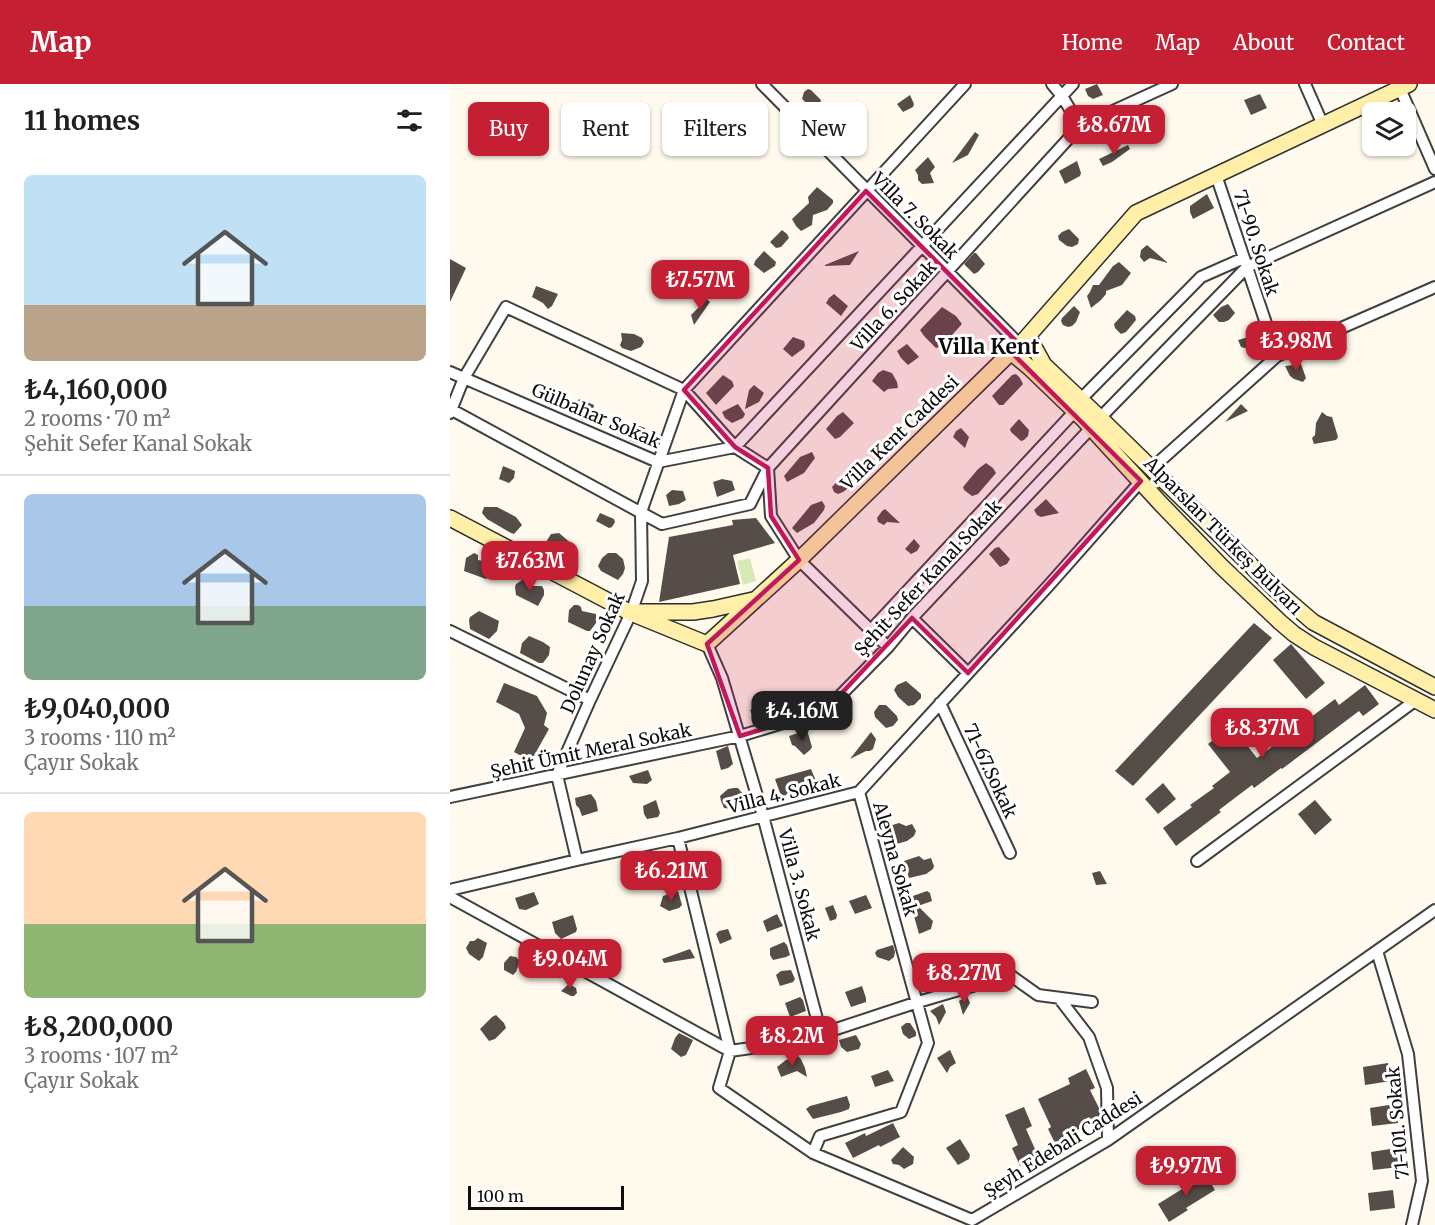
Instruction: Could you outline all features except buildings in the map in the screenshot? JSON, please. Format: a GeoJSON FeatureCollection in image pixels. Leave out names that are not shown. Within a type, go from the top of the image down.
{"type":"FeatureCollection","features":[{"type":"Feature","properties":{"kind":"street","name":"Villa 7. Sokak"},"geometry":{"type":"LineString","coordinates":[[762,84],[1020,344]]}},
{"type":"Feature","properties":{"kind":"street"},"geometry":{"type":"LineString","coordinates":[[684,390],[965,84]]}},
{"type":"Feature","properties":{"kind":"street"},"geometry":{"type":"LineString","coordinates":[[1052,84],[1080,126]]}},
{"type":"Feature","properties":{"kind":"street","name":"Villa 6. Sokak"},"geometry":{"type":"LineString","coordinates":[[735,447],[1073,84]]}},
{"type":"Feature","properties":{"kind":"street","name":"Villa 6. Sokak"},"geometry":{"type":"LineString","coordinates":[[641,512],[662,524],[750,504],[768,468],[1080,126],[1172,84]]}},
{"type":"Feature","properties":{"kind":"street"},"geometry":{"type":"LineString","coordinates":[[1305,84],[1323,125]]}},
{"type":"Feature","properties":{"kind":"street"},"geometry":{"type":"LineString","coordinates":[[1402,85],[1432,154],[1435,169]]}},
{"type":"Feature","properties":{"kind":"street","name":"Villa Kent Caddesi"},"geometry":{"type":"LineString","coordinates":[[707,644],[799,560],[1020,344],[1136,213],[1402,85]]}},
{"type":"Feature","properties":{"kind":"street","name":"71-90. Sokak"},"geometry":{"type":"LineString","coordinates":[[1216,175],[1277,356]]}},
{"type":"Feature","properties":{"kind":"street","name":"Şehit Sefer Kanal Sokak"},"geometry":{"type":"LineString","coordinates":[[870,631],[1201,277],[1245,263],[1435,182]]}},
{"type":"Feature","properties":{"kind":"street","name":"Şehit Sefer Kanal Sokak"},"geometry":{"type":"LineString","coordinates":[[740,736],[826,710],[888,647],[912,618],[1245,263]]}},
{"type":"Feature","properties":{"kind":"street"},"geometry":{"type":"LineString","coordinates":[[1151,469],[1277,356],[1435,286]]}},
{"type":"Feature","properties":{"kind":"street"},"geometry":{"type":"LineString","coordinates":[[641,512],[451,411],[464,378],[506,307],[684,390],[735,447],[768,468],[771,516],[799,560],[888,647]]}},
{"type":"Feature","properties":{"kind":"street","name":"Alparslan Türkeş Bulvarı"},"geometry":{"type":"LineString","coordinates":[[1020,344],[1044,365],[1078,406]]}},
{"type":"Feature","properties":{"kind":"street","name":"Alparslan Türkeş Bulvarı"},"geometry":{"type":"LineString","coordinates":[[1020,344],[1030,368],[1151,469],[1276,590],[1313,622],[1435,687]]}},
{"type":"Feature","properties":{"kind":"street","name":"Gülbahar Sokak"},"geometry":{"type":"LineString","coordinates":[[450,372],[658,462],[735,447]]}},
{"type":"Feature","properties":{"kind":"street","name":"Dolunay Sokak"},"geometry":{"type":"LineString","coordinates":[[557,775],[631,612],[642,581],[641,512],[684,390]]}},
{"type":"Feature","properties":{"kind":"street","name":"Alparslan Türkeş Bulvarı"},"geometry":{"type":"LineString","coordinates":[[1096,423],[1141,482],[1222,567],[1294,634],[1350,667],[1435,710]]}},
{"type":"Feature","properties":{"kind":"street","name":"Villa 4. Sokak"},"geometry":{"type":"LineString","coordinates":[[450,890],[678,838],[859,792],[1141,482]]}},
{"type":"Feature","properties":{"kind":"street"},"geometry":{"type":"LineString","coordinates":[[450,518],[631,612],[707,644]]}},
{"type":"Feature","properties":{"kind":"street"},"geometry":{"type":"LineString","coordinates":[[631,612],[693,612],[755,600]]}},
{"type":"Feature","properties":{"kind":"street"},"geometry":{"type":"LineString","coordinates":[[713,609],[724,628]]}},
{"type":"Feature","properties":{"kind":"street"},"geometry":{"type":"LineString","coordinates":[[689,637],[693,612]]}},
{"type":"Feature","properties":{"kind":"street"},"geometry":{"type":"LineString","coordinates":[[912,618],[968,673]]}},
{"type":"Feature","properties":{"kind":"street"},"geometry":{"type":"LineString","coordinates":[[450,633],[590,700]]}},
{"type":"Feature","properties":{"kind":"street","name":"Villa 3. Sokak"},"geometry":{"type":"LineString","coordinates":[[707,644],[722,678],[740,736],[820,1034]]}},
{"type":"Feature","properties":{"kind":"street"},"geometry":{"type":"LineString","coordinates":[[1197,861],[1416,700]]}},
{"type":"Feature","properties":{"kind":"street","name":"71-67.Sokak"},"geometry":{"type":"LineString","coordinates":[[940,703],[1010,853]]}},
{"type":"Feature","properties":{"kind":"street","name":"Şehit Ümit Meral Sokak"},"geometry":{"type":"LineString","coordinates":[[450,797],[740,736]]}},
{"type":"Feature","properties":{"kind":"street"},"geometry":{"type":"LineString","coordinates":[[557,775],[577,860]]}},
{"type":"Feature","properties":{"kind":"street","name":"Aleyna Sokak"},"geometry":{"type":"LineString","coordinates":[[813,1153],[820,1136],[901,1112],[928,1043],[859,792]]}},
{"type":"Feature","properties":{"kind":"street"},"geometry":{"type":"LineString","coordinates":[[678,838],[730,1051]]}},
{"type":"Feature","properties":{"kind":"street"},"geometry":{"type":"LineString","coordinates":[[450,897],[730,1051],[772,1045],[820,1034],[1010,975],[1038,995],[1092,1002]]}},
{"type":"Feature","properties":{"kind":"street","name":"Şeyh Edebali Caddesi"},"geometry":{"type":"LineString","coordinates":[[730,1051],[719,1088],[813,1153],[972,1220],[1108,1140],[1435,910]]}},
{"type":"Feature","properties":{"kind":"street","name":"71-101. Sokak"},"geometry":{"type":"LineString","coordinates":[[1377,951],[1408,1054],[1422,1181],[1412,1225]]}},
{"type":"Feature","properties":{"kind":"street"},"geometry":{"type":"LineString","coordinates":[[1059,998],[1089,1037],[1107,1088],[1108,1140]]}},
{"type":"Feature","properties":{"kind":"highlighted area"},"geometry":{"type":"Polygon","coordinates":[[[866,191],[1020,345],[1011,352],[1141,481],[968,673],[912,618],[826,710],[740,736],[707,644],[799,560],[771,516],[768,468],[735,447],[684,390],[866,191]]]}},
{"type":"Feature","properties":{"kind":"green space"},"geometry":{"type":"Polygon","coordinates":[[[750,558],[756,581],[743,585],[737,561],[750,558]]]}},
{"type":"Feature","properties":{"kind":"district","name":"Villa Kent"},"geometry":{"type":"Point","coordinates":[989,347]}}]}
